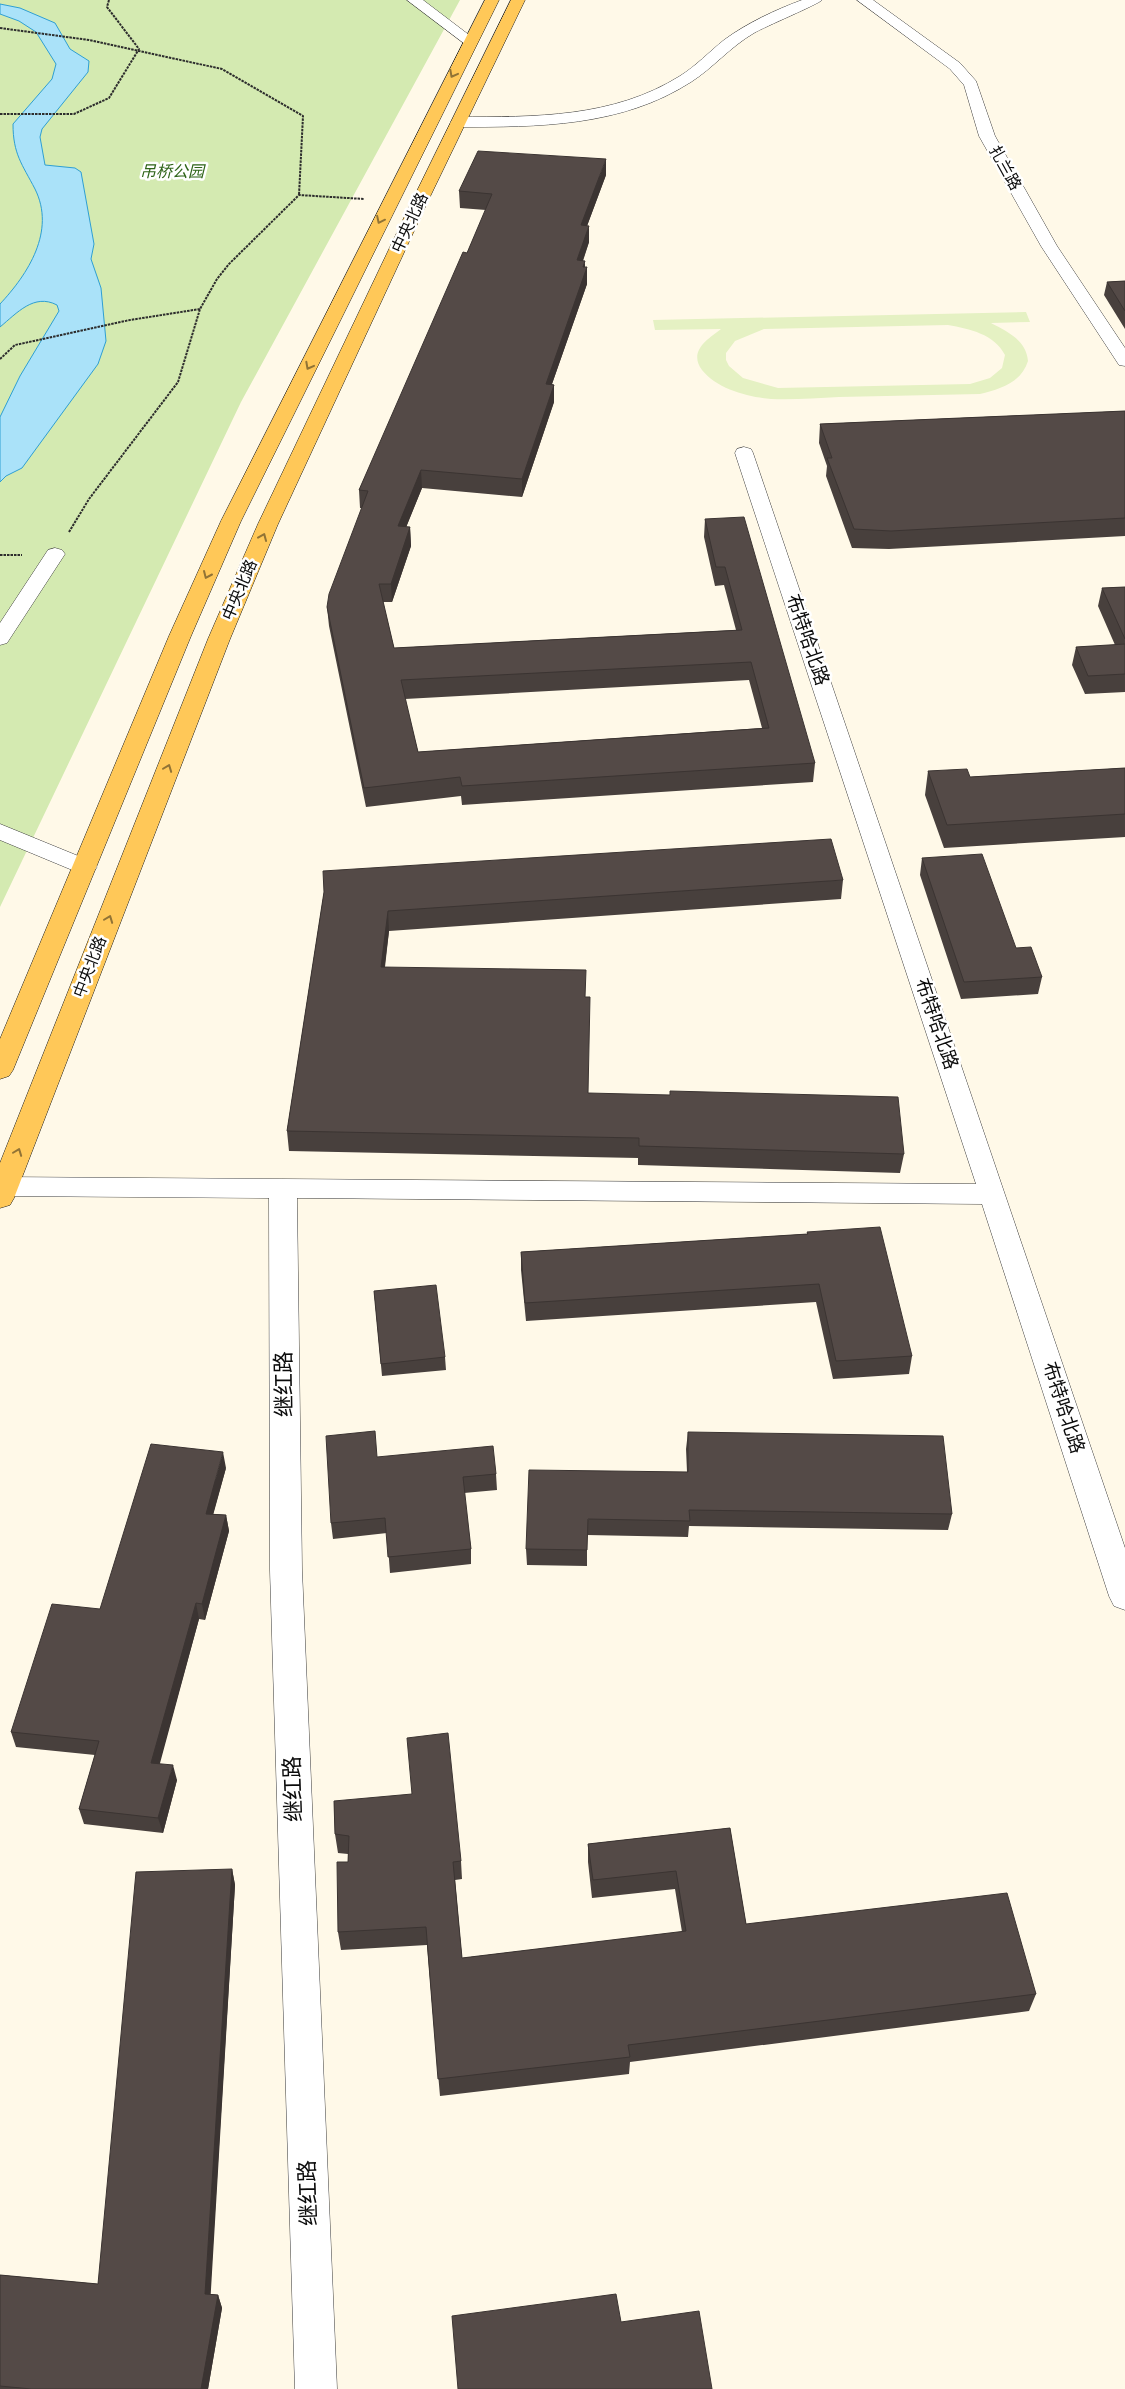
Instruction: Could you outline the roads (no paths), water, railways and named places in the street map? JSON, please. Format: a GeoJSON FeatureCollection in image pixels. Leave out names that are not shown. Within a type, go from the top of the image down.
{"type":"FeatureCollection","features":[{"type":"Feature","properties":{"kind":"main road","name":"中央北路"},"geometry":{"type":"LineString","coordinates":[[0,1070],[180,636],[231,521],[389,201],[492,0]]}},
{"type":"Feature","properties":{"kind":"main road","name":"中央北路"},"geometry":{"type":"LineString","coordinates":[[2,1192],[216,648],[268,524],[458,122],[518,0]]}},
{"type":"Feature","properties":{"kind":"street"},"geometry":{"type":"LineString","coordinates":[[414,0],[470,41]]}},
{"type":"Feature","properties":{"kind":"street"},"geometry":{"type":"LineString","coordinates":[[458,122],[563,120],[598,114],[636,103],[686,79],[733,40],[788,10],[815,0]]}},
{"type":"Feature","properties":{"kind":"street","name":"扎兰路"},"geometry":{"type":"LineString","coordinates":[[864,0],[954,66],[966,77],[974,90],[980,118],[996,154],[1049,246],[1125,361]]}},
{"type":"Feature","properties":{"kind":"street","name":"布特哈北路"},"geometry":{"type":"LineString","coordinates":[[744,453],[993,1194],[1125,1596]]}},
{"type":"Feature","properties":{"kind":"street"},"geometry":{"type":"LineString","coordinates":[[0,640],[55,554]]}},
{"type":"Feature","properties":{"kind":"street"},"geometry":{"type":"LineString","coordinates":[[0,831],[85,867]]}},
{"type":"Feature","properties":{"kind":"street"},"geometry":{"type":"LineString","coordinates":[[2,1192],[283,1188],[993,1194]]}},
{"type":"Feature","properties":{"kind":"street","name":"继红路"},"geometry":{"type":"LineString","coordinates":[[283,1188],[286,1570],[316,2389]]}},
{"type":"Feature","properties":{"kind":"water"},"geometry":{"type":"Polygon","coordinates":[[[0,4],[20,8],[55,23],[70,49],[89,61],[88,72],[42,129],[40,137],[45,165],[75,168],[81,172],[94,244],[91,259],[101,288],[106,341],[98,364],[22,468],[6,476],[0,482],[0,417],[20,376],[59,311],[57,305],[49,302],[33,303],[19,311],[0,327],[0,304],[29,266],[41,236],[41,205],[17,151],[13,124],[52,79],[56,64],[36,32],[19,21],[0,14],[0,4]]]}},
{"type":"Feature","properties":{"kind":"park label","name":"吊桥公园"},"geometry":{"type":"Point","coordinates":[172,172]}}]}
